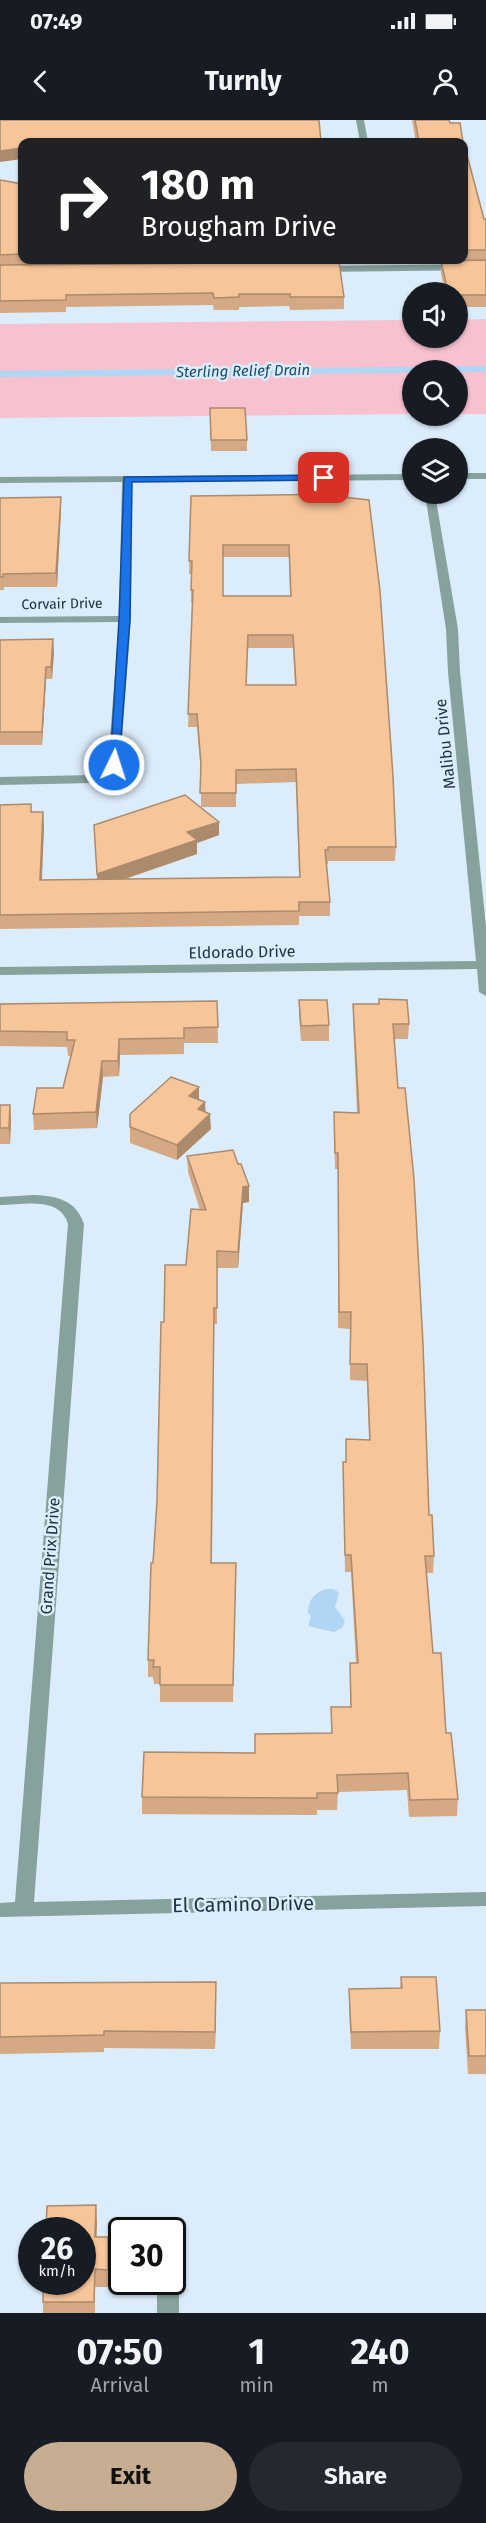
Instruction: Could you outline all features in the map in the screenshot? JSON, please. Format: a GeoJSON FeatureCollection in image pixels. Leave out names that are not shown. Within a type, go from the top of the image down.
{"type":"FeatureCollection","features":[{"type":"Feature","properties":{"kind":"street"},"geometry":{"type":"LineString","coordinates":[[360,120],[363,138]]}},
{"type":"Feature","properties":{"kind":"street"},"geometry":{"type":"LineString","coordinates":[[312,269],[383,264],[486,267]]}},
{"type":"Feature","properties":{"kind":"street"},"geometry":{"type":"LineString","coordinates":[[468,476],[486,476]]}},
{"type":"Feature","properties":{"kind":"street"},"geometry":{"type":"LineString","coordinates":[[0,480],[402,477]]}},
{"type":"Feature","properties":{"kind":"street"},"geometry":{"type":"LineString","coordinates":[[0,781],[81,780],[104,775],[114,765],[124,619],[127,479]]}},
{"type":"Feature","properties":{"kind":"street","name":"Malibu Drive"},"geometry":{"type":"LineString","coordinates":[[432,504],[452,629],[454,672],[486,992]]}},
{"type":"Feature","properties":{"kind":"street","name":"Corvair Drive"},"geometry":{"type":"LineString","coordinates":[[0,620],[124,619]]}},
{"type":"Feature","properties":{"kind":"street","name":"Eldorado Drive"},"geometry":{"type":"LineString","coordinates":[[0,971],[484,965]]}},
{"type":"Feature","properties":{"kind":"street","name":"Grand Prix Drive"},"geometry":{"type":"LineString","coordinates":[[0,1202],[55,1202],[68,1206],[75,1215],[76,1224],[24,1910]]}},
{"type":"Feature","properties":{"kind":"street","name":"El Camino Drive"},"geometry":{"type":"LineString","coordinates":[[0,1910],[486,1899]]}},
{"type":"Feature","properties":{"kind":"street"},"geometry":{"type":"LineString","coordinates":[[168,2295],[168,2313]]}},
{"type":"Feature","properties":{"kind":"shaded area"},"geometry":{"type":"Polygon","coordinates":[[[486,319],[486,414],[468,414],[468,360],[402,360],[402,414],[0,418],[0,324],[402,320],[402,348],[468,348],[468,320],[486,319]]]}},
{"type":"Feature","properties":{"kind":"water"},"geometry":{"type":"Polygon","coordinates":[[[326,1589],[334,1589],[339,1593],[335,1607],[345,1621],[342,1628],[334,1632],[308,1626],[311,1616],[308,1608],[311,1601],[315,1595],[326,1589]]]}},
{"type":"Feature","properties":{"kind":"building"},"geometry":{"type":"Polygon","coordinates":[[[0,120],[319,120],[321,138],[18,138],[18,149],[0,151],[0,120]]]}},
{"type":"Feature","properties":{"kind":"building"},"geometry":{"type":"Polygon","coordinates":[[[415,120],[449,120],[450,123],[460,123],[462,138],[418,138],[415,120]]]}},
{"type":"Feature","properties":{"kind":"building"},"geometry":{"type":"Polygon","coordinates":[[[468,159],[484,219],[486,219],[486,250],[468,250],[468,159]]]}},
{"type":"Feature","properties":{"kind":"building"},"geometry":{"type":"Polygon","coordinates":[[[0,180],[18,183],[18,254],[0,255],[0,180]]]}},
{"type":"Feature","properties":{"kind":"building"},"geometry":{"type":"Polygon","coordinates":[[[468,260],[486,260],[486,295],[468,295],[468,282],[446,282],[442,264],[468,264],[468,260]]]}},
{"type":"Feature","properties":{"kind":"building"},"geometry":{"type":"Polygon","coordinates":[[[339,264],[344,297],[239,294],[239,297],[214,298],[213,293],[66,295],[66,300],[0,301],[0,265],[339,264]]]}},
{"type":"Feature","properties":{"kind":"building"},"geometry":{"type":"Polygon","coordinates":[[[210,408],[245,408],[247,440],[211,440],[210,408]]]}},
{"type":"Feature","properties":{"kind":"building"},"geometry":{"type":"Polygon","coordinates":[[[343,494],[343,497],[369,500],[380,591],[396,847],[328,847],[328,850],[325,850],[330,902],[299,902],[299,911],[0,915],[0,805],[31,804],[31,812],[43,812],[40,880],[300,877],[296,769],[236,770],[236,793],[200,793],[201,764],[197,714],[188,714],[193,590],[191,590],[192,561],[189,561],[191,496],[343,494]],[[223,545],[223,596],[291,596],[289,545],[223,545]],[[248,635],[246,685],[296,685],[293,635],[248,635]]]}},
{"type":"Feature","properties":{"kind":"building"},"geometry":{"type":"Polygon","coordinates":[[[61,497],[56,573],[3,574],[3,577],[0,577],[0,498],[61,497]]]}},
{"type":"Feature","properties":{"kind":"building"},"geometry":{"type":"Polygon","coordinates":[[[53,639],[51,667],[46,667],[42,732],[0,732],[0,640],[53,639]]]}},
{"type":"Feature","properties":{"kind":"building"},"geometry":{"type":"Polygon","coordinates":[[[185,795],[219,822],[187,832],[197,840],[97,874],[94,825],[185,795]]]}},
{"type":"Feature","properties":{"kind":"building"},"geometry":{"type":"Polygon","coordinates":[[[379,999],[407,1000],[409,1024],[393,1024],[398,1088],[405,1088],[414,1179],[429,1515],[432,1515],[434,1556],[425,1556],[433,1653],[441,1653],[446,1733],[451,1733],[458,1799],[410,1800],[408,1773],[337,1775],[338,1793],[317,1793],[317,1798],[142,1797],[144,1752],[255,1753],[255,1734],[332,1733],[331,1707],[351,1707],[350,1663],[358,1663],[351,1555],[345,1555],[343,1462],[346,1462],[346,1439],[370,1440],[367,1364],[350,1364],[351,1312],[339,1312],[338,1153],[335,1153],[334,1112],[359,1113],[353,1004],[379,1004],[379,999]]]}},
{"type":"Feature","properties":{"kind":"building"},"geometry":{"type":"Polygon","coordinates":[[[299,1000],[327,1000],[329,1025],[301,1026],[299,1000]]]}},
{"type":"Feature","properties":{"kind":"building"},"geometry":{"type":"Polygon","coordinates":[[[217,1001],[218,1027],[184,1028],[184,1038],[119,1039],[118,1061],[102,1061],[96,1112],[33,1114],[37,1088],[63,1088],[75,1040],[67,1040],[67,1032],[0,1031],[0,1004],[217,1001]]]}},
{"type":"Feature","properties":{"kind":"building"},"geometry":{"type":"Polygon","coordinates":[[[171,1077],[199,1087],[189,1096],[205,1102],[198,1109],[210,1114],[177,1145],[130,1127],[130,1114],[171,1077]]]}},
{"type":"Feature","properties":{"kind":"building"},"geometry":{"type":"Polygon","coordinates":[[[0,1105],[10,1105],[9,1128],[0,1128],[0,1105]]]}},
{"type":"Feature","properties":{"kind":"building"},"geometry":{"type":"Polygon","coordinates":[[[233,1150],[249,1186],[243,1187],[238,1252],[217,1251],[217,1308],[214,1308],[211,1563],[236,1563],[233,1685],[160,1685],[160,1667],[153,1667],[154,1660],[148,1660],[151,1563],[153,1563],[157,1501],[161,1322],[164,1322],[165,1265],[186,1265],[191,1209],[206,1210],[187,1156],[233,1150]]]}},
{"type":"Feature","properties":{"kind":"building"},"geometry":{"type":"Polygon","coordinates":[[[401,1977],[436,1977],[440,2031],[351,2032],[349,1989],[402,1988],[401,1977]]]}},
{"type":"Feature","properties":{"kind":"building"},"geometry":{"type":"Polygon","coordinates":[[[216,1982],[215,2032],[104,2031],[104,2035],[0,2037],[0,1983],[216,1982]]]}},
{"type":"Feature","properties":{"kind":"building"},"geometry":{"type":"Polygon","coordinates":[[[466,2010],[486,2010],[486,2056],[469,2056],[466,2010]]]}},
{"type":"Feature","properties":{"kind":"building"},"geometry":{"type":"Polygon","coordinates":[[[96,2205],[96,2217],[47,2217],[47,2206],[96,2205]]]}},
{"type":"Feature","properties":{"kind":"building"},"geometry":{"type":"Polygon","coordinates":[[[96,2237],[108,2237],[108,2270],[96,2269],[96,2237]]]}},
{"type":"Feature","properties":{"kind":"building"},"geometry":{"type":"Polygon","coordinates":[[[43,2295],[94,2295],[94,2302],[43,2302],[43,2295]]]}},
{"type":"Feature","properties":{"kind":"waterway","name":"Sterling Relief Drain"},"geometry":{"type":"LineString","coordinates":[[0,374],[486,369]]}},
{"type":"Feature","properties":{"kind":"route"},"geometry":{"type":"LineString","coordinates":[[114,765],[124,619],[127,479],[324,478]]}}]}
